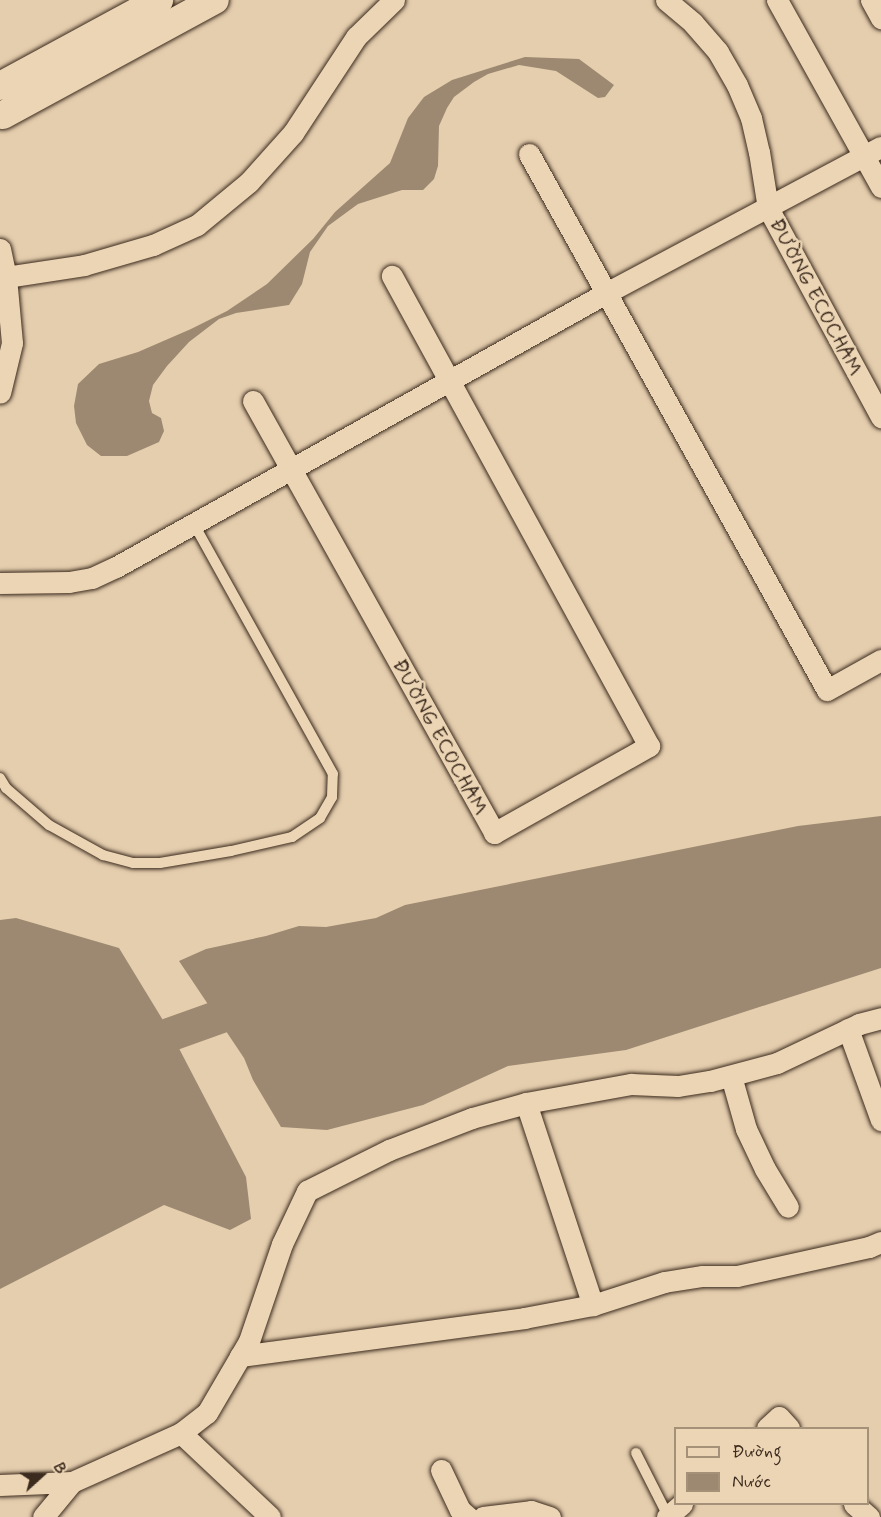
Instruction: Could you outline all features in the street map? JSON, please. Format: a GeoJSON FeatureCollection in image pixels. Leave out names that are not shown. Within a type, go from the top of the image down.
{"type":"FeatureCollection","features":[{"type":"Feature","properties":{"kind":"street"},"geometry":{"type":"LineString","coordinates":[[0,86],[159,0]]}},
{"type":"Feature","properties":{"kind":"street"},"geometry":{"type":"LineString","coordinates":[[1,116],[215,0]]}},
{"type":"Feature","properties":{"kind":"street"},"geometry":{"type":"LineString","coordinates":[[6,277],[84,265],[153,244],[196,225],[249,182],[293,133],[356,37],[394,0]]}},
{"type":"Feature","properties":{"kind":"street","name":"ĐƯỜNG ECOCHAM"},"geometry":{"type":"LineString","coordinates":[[666,0],[693,23],[718,52],[737,85],[751,118],[768,208],[881,417]]}},
{"type":"Feature","properties":{"kind":"street"},"geometry":{"type":"LineString","coordinates":[[777,0],[872,152],[881,187]]}},
{"type":"Feature","properties":{"kind":"street"},"geometry":{"type":"LineString","coordinates":[[871,0],[881,18]]}},
{"type":"Feature","properties":{"kind":"street","name":"ĐƯỜNG ECOCHAM"},"geometry":{"type":"LineString","coordinates":[[0,583],[69,582],[92,578],[606,292],[872,152]]}},
{"type":"Feature","properties":{"kind":"street"},"geometry":{"type":"LineString","coordinates":[[530,154],[827,690],[881,660]]}},
{"type":"Feature","properties":{"kind":"street"},"geometry":{"type":"LineString","coordinates":[[0,249],[6,277],[12,343],[0,393]]}},
{"type":"Feature","properties":{"kind":"street","name":"ĐƯỜNG ECOCHAM"},"geometry":{"type":"LineString","coordinates":[[252,401],[494,833],[649,746],[392,276]]}},
{"type":"Feature","properties":{"kind":"street"},"geometry":{"type":"LineString","coordinates":[[0,1485],[72,1482],[181,1433],[207,1413],[249,1341],[282,1244],[307,1191],[389,1149],[472,1118],[526,1103],[631,1084],[678,1086],[731,1076],[777,1063],[854,1026],[881,1018]]}},
{"type":"Feature","properties":{"kind":"street"},"geometry":{"type":"LineString","coordinates":[[854,1026],[881,1120]]}},
{"type":"Feature","properties":{"kind":"street"},"geometry":{"type":"LineString","coordinates":[[731,1076],[746,1129],[765,1169],[788,1207]]}},
{"type":"Feature","properties":{"kind":"street"},"geometry":{"type":"LineString","coordinates":[[526,1103],[593,1305]]}},
{"type":"Feature","properties":{"kind":"street"},"geometry":{"type":"LineString","coordinates":[[240,1356],[524,1318],[593,1305],[664,1282],[703,1276],[737,1276],[869,1247],[881,1242]]}},
{"type":"Feature","properties":{"kind":"street"},"geometry":{"type":"LineString","coordinates":[[768,1427],[780,1417],[788,1427]]}},
{"type":"Feature","properties":{"kind":"street"},"geometry":{"type":"LineString","coordinates":[[181,1433],[264,1515]]}},
{"type":"Feature","properties":{"kind":"street"},"geometry":{"type":"LineString","coordinates":[[441,1470],[465,1517]]}},
{"type":"Feature","properties":{"kind":"street"},"geometry":{"type":"LineString","coordinates":[[43,1517],[72,1482]]}},
{"type":"Feature","properties":{"kind":"street"},"geometry":{"type":"LineString","coordinates":[[483,1517],[531,1511],[550,1517]]}},
{"type":"Feature","properties":{"kind":"lane"},"geometry":{"type":"LineString","coordinates":[[0,778],[6,788],[49,825],[104,855],[133,863],[160,862],[219,853],[292,837],[321,818],[332,797],[333,774],[193,522]]}},
{"type":"Feature","properties":{"kind":"lane"},"geometry":{"type":"LineString","coordinates":[[636,1453],[671,1513]]}},
{"type":"Feature","properties":{"kind":"water"},"geometry":{"type":"Polygon","coordinates":[[[525,57],[579,59],[614,85],[605,97],[598,98],[556,71],[519,65],[488,74],[474,82],[454,97],[447,108],[439,126],[438,166],[434,179],[423,190],[402,190],[358,204],[328,226],[310,252],[302,284],[289,305],[236,313],[219,319],[189,342],[167,366],[153,385],[149,401],[152,413],[161,418],[164,431],[159,442],[127,456],[101,456],[87,445],[76,423],[74,406],[78,384],[99,364],[138,352],[191,329],[227,311],[267,284],[313,239],[335,212],[390,163],[408,118],[424,97],[452,80],[525,57]]]}},
{"type":"Feature","properties":{"kind":"water"},"geometry":{"type":"Polygon","coordinates":[[[881,816],[881,968],[626,1050],[508,1066],[423,1105],[327,1130],[281,1127],[253,1080],[244,1058],[179,961],[206,949],[299,926],[326,927],[376,918],[405,905],[798,826],[881,816]]]}},
{"type":"Feature","properties":{"kind":"water"},"geometry":{"type":"Polygon","coordinates":[[[16,918],[119,948],[172,1035],[246,1177],[251,1219],[230,1230],[164,1205],[0,1289],[0,920],[16,918]]]}},
{"type":"Feature","properties":{"kind":"waterway"},"geometry":{"type":"LineString","coordinates":[[127,1050],[261,1002]]}},
{"type":"Feature","properties":{"kind":"waterway"},"geometry":{"type":"LineString","coordinates":[[172,1035],[213,1012]]}}]}
